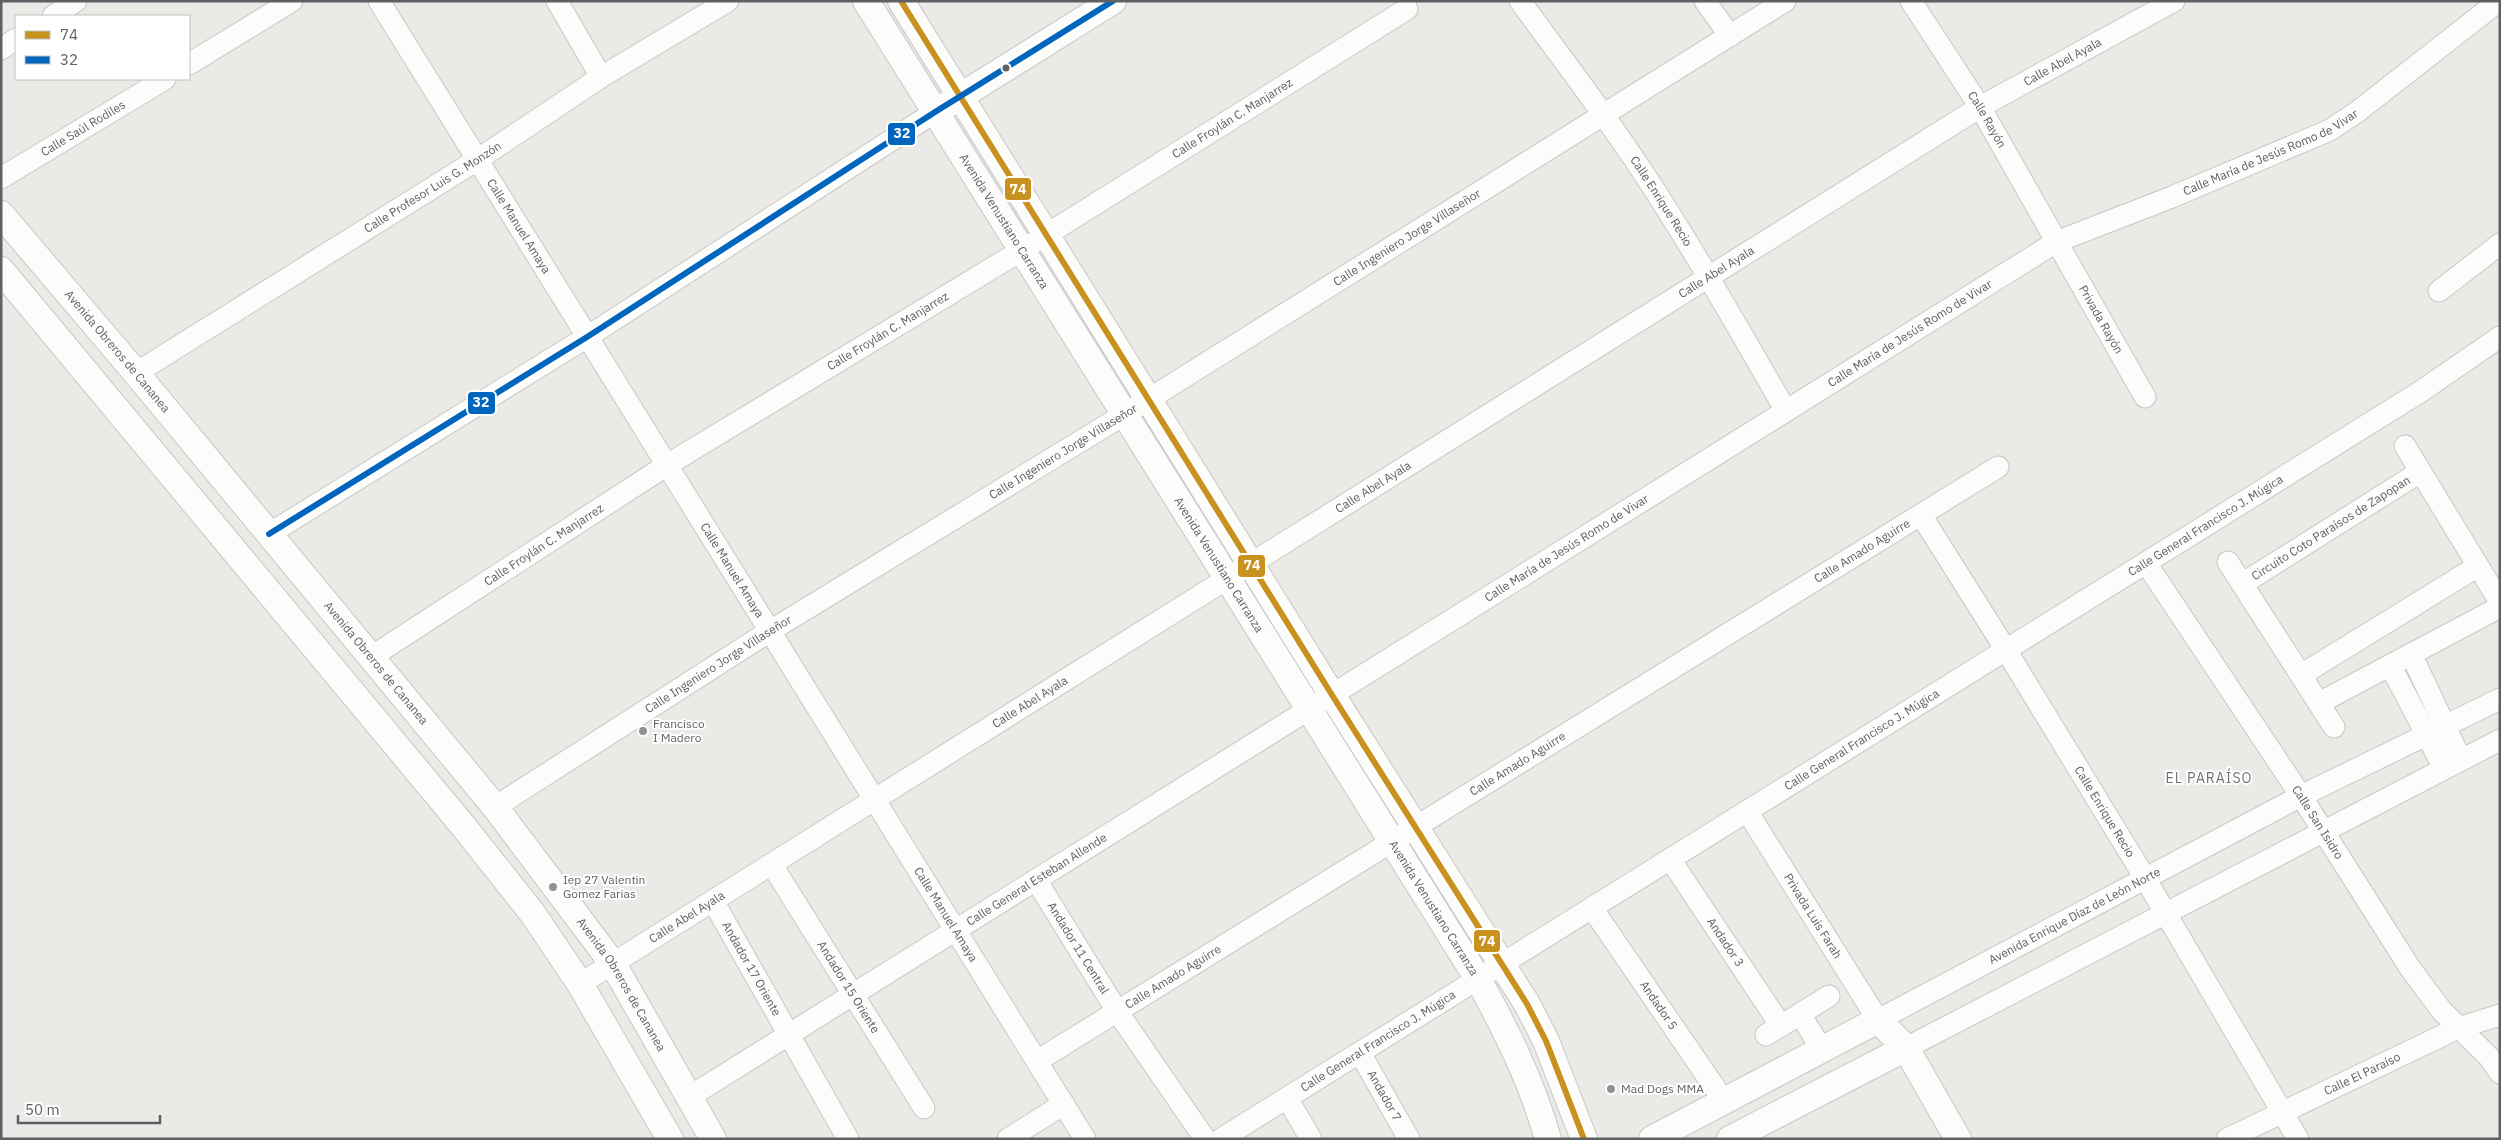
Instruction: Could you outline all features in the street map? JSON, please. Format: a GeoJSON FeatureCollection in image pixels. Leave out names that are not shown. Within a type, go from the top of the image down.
{"type":"FeatureCollection","features":[{"type":"Feature","properties":{"kind":"street"},"geometry":{"type":"LineString","coordinates":[[55,15],[76,1]]}},
{"type":"Feature","properties":{"kind":"street"},"geometry":{"type":"LineString","coordinates":[[190,63],[292,1]]}},
{"type":"Feature","properties":{"kind":"street","name":"Calle Manuel Amaya"},"geometry":{"type":"LineString","coordinates":[[379,1],[1085,1139]]}},
{"type":"Feature","properties":{"kind":"street"},"geometry":{"type":"LineString","coordinates":[[557,1],[600,77]]}},
{"type":"Feature","properties":{"kind":"street","name":"Calle Profesor Luis G. Monzón"},"geometry":{"type":"LineString","coordinates":[[136,373],[478,160],[600,77],[728,1]]}},
{"type":"Feature","properties":{"kind":"street","name":"Avenida Venustiano Carranza"},"geometry":{"type":"LineString","coordinates":[[866,1],[1478,979],[1502,1022],[1525,1072],[1548,1139]]}},
{"type":"Feature","properties":{"kind":"street"},"geometry":{"type":"LineString","coordinates":[[901,1],[1332,695],[1527,1004],[1546,1041],[1584,1139]]}},
{"type":"Feature","properties":{"kind":"street"},"geometry":{"type":"LineString","coordinates":[[269,534],[587,337],[960,96],[1113,1]]}},
{"type":"Feature","properties":{"kind":"street","name":"Calle Enrique Recio"},"geometry":{"type":"LineString","coordinates":[[1520,1],[1603,113],[1648,179],[1786,411]]}},
{"type":"Feature","properties":{"kind":"street"},"geometry":{"type":"LineString","coordinates":[[1705,1],[1730,36]]}},
{"type":"Feature","properties":{"kind":"street","name":"Calle Ingeniero Jorge Villaseñor"},"geometry":{"type":"LineString","coordinates":[[495,808],[770,631],[1125,414],[1603,113],[1785,1]]}},
{"type":"Feature","properties":{"kind":"street","name":"Calle Rayón"},"geometry":{"type":"LineString","coordinates":[[1912,1],[1980,107],[2056,242]]}},
{"type":"Feature","properties":{"kind":"street","name":"Calle Abel Ayala"},"geometry":{"type":"LineString","coordinates":[[580,984],[1980,107],[2174,1]]}},
{"type":"Feature","properties":{"kind":"street","name":"Calle María de Jesús Romo de Vivar"},"geometry":{"type":"LineString","coordinates":[[1332,695],[2056,242],[2172,197],[2330,130],[2357,112],[2499,1]]}},
{"type":"Feature","properties":{"kind":"street","name":"Calle Froylán C. Manjarrez"},"geometry":{"type":"LineString","coordinates":[[371,658],[667,465],[1022,250],[1407,9]]}},
{"type":"Feature","properties":{"kind":"street"},"geometry":{"type":"LineString","coordinates":[[1,49],[15,40]]}},
{"type":"Feature","properties":{"kind":"street","name":"Calle Saúl Rodiles"},"geometry":{"type":"LineString","coordinates":[[1,178],[163,80]]}},
{"type":"Feature","properties":{"kind":"street","name":"Avenida Obreros de Cananea"},"geometry":{"type":"LineString","coordinates":[[1,214],[136,373],[495,808],[613,964],[713,1139]]}},
{"type":"Feature","properties":{"kind":"street","name":"Privada Rayón"},"geometry":{"type":"LineString","coordinates":[[2056,242],[2145,397]]}},
{"type":"Feature","properties":{"kind":"street"},"geometry":{"type":"LineString","coordinates":[[2439,291],[2500,244]]}},
{"type":"Feature","properties":{"kind":"street"},"geometry":{"type":"LineString","coordinates":[[1,270],[464,828],[533,914],[580,984],[670,1139]]}},
{"type":"Feature","properties":{"kind":"street","name":"Calle General Francisco J. Múgica"},"geometry":{"type":"LineString","coordinates":[[1221,1139],[2420,392],[2500,337]]}},
{"type":"Feature","properties":{"kind":"street","name":"Circuito Coto Paraísos de Zapopan"},"geometry":{"type":"LineString","coordinates":[[2405,446],[2500,602]]}},
{"type":"Feature","properties":{"kind":"street","name":"Calle Amado Aguirre"},"geometry":{"type":"LineString","coordinates":[[1037,1061],[1998,466]]}},
{"type":"Feature","properties":{"kind":"street","name":"Circuito Coto Paraísos de Zapopan"},"geometry":{"type":"LineString","coordinates":[[2242,584],[2420,472]]}},
{"type":"Feature","properties":{"kind":"street","name":"Calle Enrique Recio"},"geometry":{"type":"LineString","coordinates":[[1921,515],[2006,650],[2144,878],[2298,1139]]}},
{"type":"Feature","properties":{"kind":"street","name":"Circuito Coto Paraísos de Zapopan"},"geometry":{"type":"LineString","coordinates":[[2228,562],[2334,727]]}},
{"type":"Feature","properties":{"kind":"street","name":"Calle San Isidro"},"geometry":{"type":"LineString","coordinates":[[2146,563],[2301,796],[2410,968],[2431,998],[2458,1028],[2489,1057],[2500,1074]]}},
{"type":"Feature","properties":{"kind":"street"},"geometry":{"type":"LineString","coordinates":[[2301,675],[2478,566]]}},
{"type":"Feature","properties":{"kind":"street"},"geometry":{"type":"LineString","coordinates":[[2319,703],[2500,606]]}},
{"type":"Feature","properties":{"kind":"street"},"geometry":{"type":"LineString","coordinates":[[2411,654],[2436,730],[2452,764]]}},
{"type":"Feature","properties":{"kind":"street"},"geometry":{"type":"LineString","coordinates":[[2390,665],[2436,730]]}},
{"type":"Feature","properties":{"kind":"street","name":"Calle General Esteban Allende"},"geometry":{"type":"LineString","coordinates":[[689,1097],[1332,695]]}},
{"type":"Feature","properties":{"kind":"street","name":"Avenida Enrique Díaz de León Norte"},"geometry":{"type":"LineString","coordinates":[[1652,1139],[2301,796],[2500,699]]}},
{"type":"Feature","properties":{"kind":"street"},"geometry":{"type":"LineString","coordinates":[[1730,1139],[2166,915],[2322,830],[2500,740]]}},
{"type":"Feature","properties":{"kind":"street","name":"Privada Luis Farah"},"geometry":{"type":"LineString","coordinates":[[1748,811],[1878,1020]]}},
{"type":"Feature","properties":{"kind":"street","name":"Andador 3"},"geometry":{"type":"LineString","coordinates":[[1670,859],[1774,1031],[1829,996]]}},
{"type":"Feature","properties":{"kind":"street","name":"Andador 15 Oriente"},"geometry":{"type":"LineString","coordinates":[[772,865],[924,1108]]}},
{"type":"Feature","properties":{"kind":"street","name":"Andador 11 Central"},"geometry":{"type":"LineString","coordinates":[[1036,880],[1117,1011],[1205,1139]]}},
{"type":"Feature","properties":{"kind":"street","name":"Andador 17 Oriente"},"geometry":{"type":"LineString","coordinates":[[713,901],[848,1139]]}},
{"type":"Feature","properties":{"kind":"street","name":"Andador 5"},"geometry":{"type":"LineString","coordinates":[[1592,908],[1724,1101]]}},
{"type":"Feature","properties":{"kind":"street"},"geometry":{"type":"LineString","coordinates":[[1800,1014],[1822,1050]]}},
{"type":"Feature","properties":{"kind":"street","name":"Calle El Paraíso"},"geometry":{"type":"LineString","coordinates":[[2227,1139],[2458,1028],[2500,1015]]}},
{"type":"Feature","properties":{"kind":"street"},"geometry":{"type":"LineString","coordinates":[[1878,1020],[1906,1048],[1958,1139]]}},
{"type":"Feature","properties":{"kind":"street","name":"Andador 7"},"geometry":{"type":"LineString","coordinates":[[1360,1053],[1409,1139]]}},
{"type":"Feature","properties":{"kind":"street"},"geometry":{"type":"LineString","coordinates":[[1287,1098],[1311,1139]]}},
{"type":"Feature","properties":{"kind":"street"},"geometry":{"type":"LineString","coordinates":[[1008,1139],[1064,1104]]}},
{"type":"Feature","properties":{"kind":"transit line","name":"74"},"geometry":{"type":"LineString","coordinates":[[901,1],[1332,695],[1527,1004],[1546,1041],[1584,1139]]}},
{"type":"Feature","properties":{"kind":"transit line","name":"32"},"geometry":{"type":"LineString","coordinates":[[269,534],[587,337],[935,112],[1113,1]]}},
{"type":"Feature","properties":{"kind":"place","name":"Francisco I Madero"},"geometry":{"type":"Point","coordinates":[643,731]}},
{"type":"Feature","properties":{"kind":"place","name":"Iep 27 Valentin Gomez Farias"},"geometry":{"type":"Point","coordinates":[553,887]}},
{"type":"Feature","properties":{"kind":"place","name":"Mad Dogs MMA"},"geometry":{"type":"Point","coordinates":[1611,1089]}},
{"type":"Feature","properties":{"kind":"district","name":"EL PARAÍSO"},"geometry":{"type":"Point","coordinates":[2209,778]}}]}
